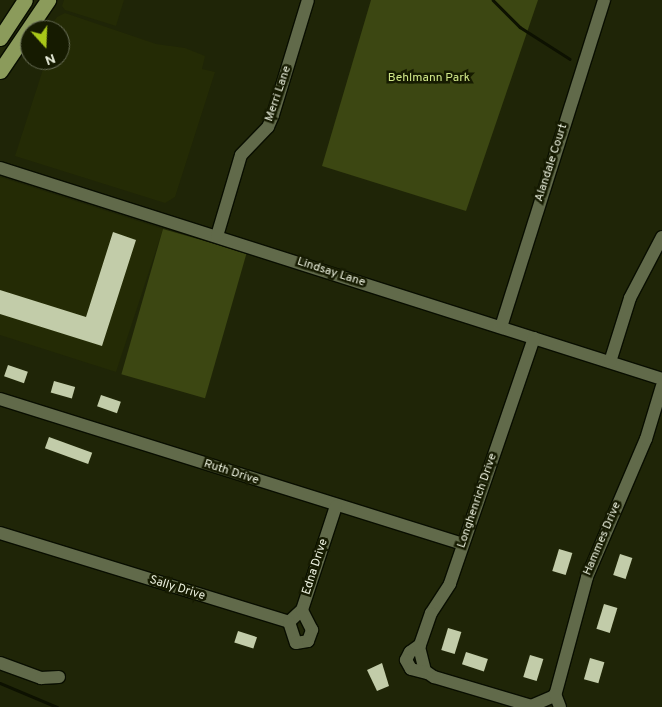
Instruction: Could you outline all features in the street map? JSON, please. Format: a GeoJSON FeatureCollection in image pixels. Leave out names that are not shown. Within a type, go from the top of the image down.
{"type":"FeatureCollection","features":[{"type":"Feature","properties":{"kind":"main road"},"geometry":{"type":"LineString","coordinates":[[0,38],[25,0]]}},
{"type":"Feature","properties":{"kind":"main road"},"geometry":{"type":"LineString","coordinates":[[0,71],[48,0]]}},
{"type":"Feature","properties":{"kind":"street","name":"Merri Lane"},"geometry":{"type":"LineString","coordinates":[[217,236],[241,155],[268,127],[273,115],[308,0]]}},
{"type":"Feature","properties":{"kind":"street","name":"Alandale Court"},"geometry":{"type":"LineString","coordinates":[[500,327],[604,0]]}},
{"type":"Feature","properties":{"kind":"street","name":"Lindsay Lane"},"geometry":{"type":"LineString","coordinates":[[0,168],[662,379]]}},
{"type":"Feature","properties":{"kind":"street"},"geometry":{"type":"LineString","coordinates":[[610,362],[630,298],[662,237]]}},
{"type":"Feature","properties":{"kind":"street","name":"Longhenrich Drive"},"geometry":{"type":"LineString","coordinates":[[534,338],[450,584],[431,613],[420,645],[410,652],[406,660],[411,668],[424,667],[534,706]]}},
{"type":"Feature","properties":{"kind":"street","name":"Hammes Drive"},"geometry":{"type":"LineString","coordinates":[[556,694],[587,577],[646,439],[662,386]]}},
{"type":"Feature","properties":{"kind":"street","name":"Ruth Drive"},"geometry":{"type":"LineString","coordinates":[[0,399],[336,506],[463,544]]}},
{"type":"Feature","properties":{"kind":"street","name":"Edna Drive"},"geometry":{"type":"LineString","coordinates":[[289,622],[302,610],[336,506]]}},
{"type":"Feature","properties":{"kind":"street","name":"Sally Drive"},"geometry":{"type":"LineString","coordinates":[[0,533],[289,622]]}},
{"type":"Feature","properties":{"kind":"street"},"geometry":{"type":"LineString","coordinates":[[289,622],[296,643],[308,641],[312,630],[302,610]]}},
{"type":"Feature","properties":{"kind":"street"},"geometry":{"type":"LineString","coordinates":[[0,663],[41,678],[59,677]]}},
{"type":"Feature","properties":{"kind":"street"},"geometry":{"type":"LineString","coordinates":[[534,706],[556,694],[560,707]]}},
{"type":"Feature","properties":{"kind":"shaded area"},"geometry":{"type":"Polygon","coordinates":[[[64,0],[124,0],[116,26],[65,10],[62,6],[64,0]]]}},
{"type":"Feature","properties":{"kind":"shaded area"},"geometry":{"type":"Polygon","coordinates":[[[65,13],[156,44],[185,48],[205,56],[202,69],[215,72],[175,197],[165,203],[15,156],[43,70],[70,70],[70,20],[55,20],[65,13]]]}},
{"type":"Feature","properties":{"kind":"shaded area"},"geometry":{"type":"Polygon","coordinates":[[[0,177],[163,229],[116,372],[0,335],[0,177]]]}},
{"type":"Feature","properties":{"kind":"green space","name":"Behlmann Park"},"geometry":{"type":"Polygon","coordinates":[[[371,0],[538,0],[466,211],[322,166],[371,0]]]}},
{"type":"Feature","properties":{"kind":"green space"},"geometry":{"type":"Polygon","coordinates":[[[163,229],[247,253],[205,398],[121,374],[163,229]]]}},
{"type":"Feature","properties":{"kind":"building"},"geometry":{"type":"Polygon","coordinates":[[[113,232],[136,240],[102,346],[0,314],[0,290],[86,317],[113,232]]]}},
{"type":"Feature","properties":{"kind":"building"},"geometry":{"type":"Polygon","coordinates":[[[8,365],[28,372],[24,383],[4,376],[8,365]]]}},
{"type":"Feature","properties":{"kind":"building"},"geometry":{"type":"Polygon","coordinates":[[[54,381],[75,387],[72,399],[51,393],[54,381]]]}},
{"type":"Feature","properties":{"kind":"building"},"geometry":{"type":"Polygon","coordinates":[[[101,395],[121,402],[117,413],[97,406],[101,395]]]}},
{"type":"Feature","properties":{"kind":"building"},"geometry":{"type":"Polygon","coordinates":[[[49,437],[92,453],[88,464],[45,448],[49,437]]]}},
{"type":"Feature","properties":{"kind":"building"},"geometry":{"type":"Polygon","coordinates":[[[559,549],[572,553],[566,575],[552,571],[559,549]]]}},
{"type":"Feature","properties":{"kind":"building"},"geometry":{"type":"Polygon","coordinates":[[[620,554],[632,558],[626,579],[613,575],[620,554]]]}},
{"type":"Feature","properties":{"kind":"building"},"geometry":{"type":"Polygon","coordinates":[[[604,604],[617,608],[610,633],[596,629],[604,604]]]}},
{"type":"Feature","properties":{"kind":"building"},"geometry":{"type":"Polygon","coordinates":[[[448,628],[461,632],[455,654],[441,650],[448,628]]]}},
{"type":"Feature","properties":{"kind":"building"},"geometry":{"type":"Polygon","coordinates":[[[238,631],[257,637],[253,649],[234,642],[238,631]]]}},
{"type":"Feature","properties":{"kind":"building"},"geometry":{"type":"Polygon","coordinates":[[[466,652],[488,659],[484,671],[462,664],[466,652]]]}},
{"type":"Feature","properties":{"kind":"building"},"geometry":{"type":"Polygon","coordinates":[[[530,655],[543,659],[537,681],[523,677],[530,655]]]}},
{"type":"Feature","properties":{"kind":"building"},"geometry":{"type":"Polygon","coordinates":[[[590,658],[604,662],[598,683],[584,679],[590,658]]]}},
{"type":"Feature","properties":{"kind":"building"},"geometry":{"type":"Polygon","coordinates":[[[382,663],[389,686],[377,691],[367,670],[382,663]]]}},
{"type":"Feature","properties":{"kind":"waterway"},"geometry":{"type":"LineString","coordinates":[[493,0],[520,27],[570,59]]}},
{"type":"Feature","properties":{"kind":"waterway"},"geometry":{"type":"LineString","coordinates":[[0,683],[57,707]]}}]}
